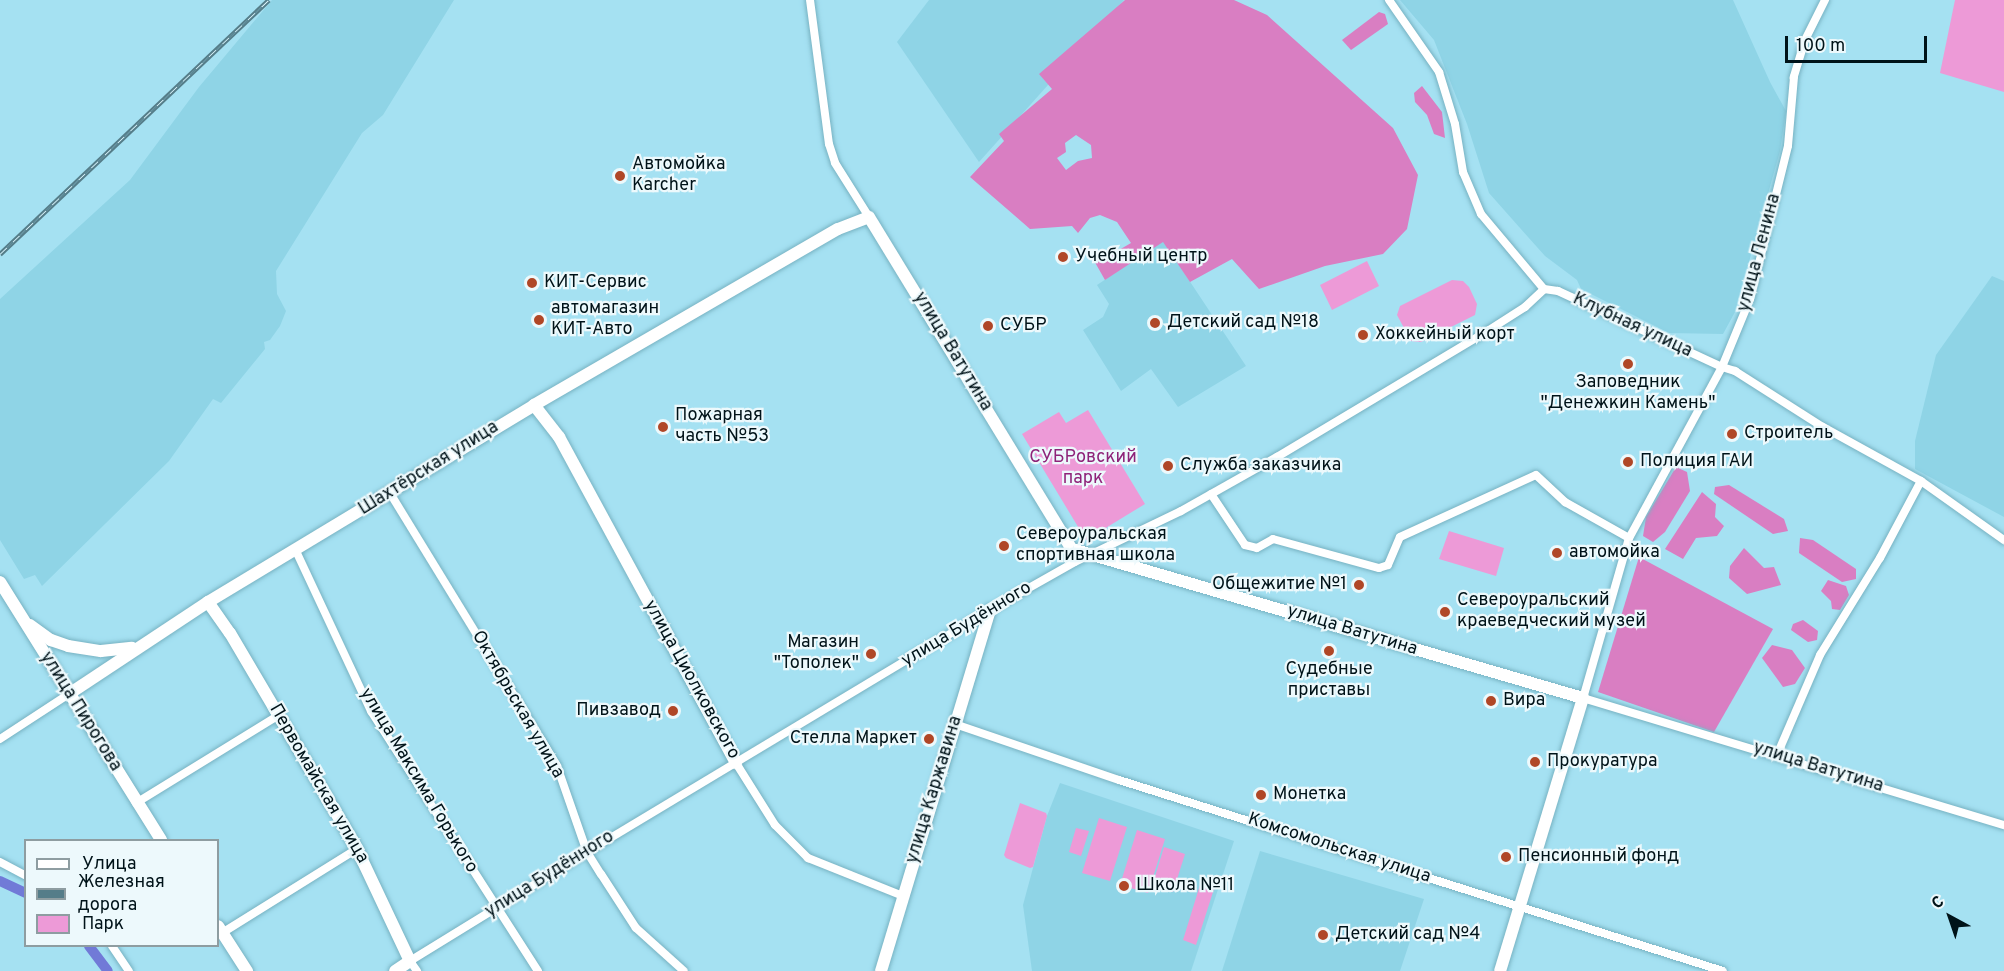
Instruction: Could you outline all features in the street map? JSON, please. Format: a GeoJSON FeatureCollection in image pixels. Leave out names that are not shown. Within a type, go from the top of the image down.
{"type":"FeatureCollection","features":[{"type":"Feature","properties":{"kind":"main road","name":"Шахтёрская улица"},"geometry":{"type":"LineString","coordinates":[[69,694],[208,602],[296,551],[534,405],[838,229],[868,217]]}},
{"type":"Feature","properties":{"kind":"main road","name":"улица Ватутина"},"geometry":{"type":"LineString","coordinates":[[868,217],[1072,549],[1583,698]]}},
{"type":"Feature","properties":{"kind":"main road","name":"улица Циолковского"},"geometry":{"type":"LineString","coordinates":[[534,405],[559,437],[736,763]]}},
{"type":"Feature","properties":{"kind":"main road","name":"улица Пирогова"},"geometry":{"type":"LineString","coordinates":[[0,582],[160,839]]}},
{"type":"Feature","properties":{"kind":"main road","name":"Первомайская улица"},"geometry":{"type":"LineString","coordinates":[[208,602],[279,715],[357,849],[413,966]]}},
{"type":"Feature","properties":{"kind":"main road","name":"улица Каржавина"},"geometry":{"type":"LineString","coordinates":[[880,971],[990,610]]}},
{"type":"Feature","properties":{"kind":"main road"},"geometry":{"type":"LineString","coordinates":[[22,618],[43,635],[68,646],[101,651],[137,647]]}},
{"type":"Feature","properties":{"kind":"main road","name":"улица Ленина"},"geometry":{"type":"LineString","coordinates":[[1500,971],[1583,698]]}},
{"type":"Feature","properties":{"kind":"main road"},"geometry":{"type":"LineString","coordinates":[[220,930],[247,971]]}},
{"type":"Feature","properties":{"kind":"main road","name":"улица Будённого"},"geometry":{"type":"LineString","coordinates":[[395,971],[413,966]]}},
{"type":"Feature","properties":{"kind":"street"},"geometry":{"type":"LineString","coordinates":[[810,0],[829,144],[835,163],[868,217]]}},
{"type":"Feature","properties":{"kind":"street"},"geometry":{"type":"LineString","coordinates":[[1389,0],[1439,72],[1455,124],[1463,172],[1481,214],[1544,289]]}},
{"type":"Feature","properties":{"kind":"street","name":"улица Ленина"},"geometry":{"type":"LineString","coordinates":[[1583,698],[1629,538],[1722,367],[1750,299],[1788,146],[1794,77],[1805,40],[1825,0]]}},
{"type":"Feature","properties":{"kind":"street","name":"Клубная улица"},"geometry":{"type":"LineString","coordinates":[[1544,289],[1558,291],[1735,371],[1823,427],[1921,481],[2004,540]]}},
{"type":"Feature","properties":{"kind":"street","name":"улица Будённого"},"geometry":{"type":"LineString","coordinates":[[413,966],[496,908],[990,610],[1075,562],[1211,494],[1489,330],[1525,307],[1544,289]]}},
{"type":"Feature","properties":{"kind":"street"},"geometry":{"type":"LineString","coordinates":[[1211,494],[1245,545],[1257,548],[1274,538],[1379,568],[1388,565],[1400,537],[1536,475],[1565,502],[1629,538]]}},
{"type":"Feature","properties":{"kind":"street"},"geometry":{"type":"LineString","coordinates":[[1777,754],[1820,655],[1880,558],[1921,481]]}},
{"type":"Feature","properties":{"kind":"street","name":"Октябрьская улица"},"geometry":{"type":"LineString","coordinates":[[390,493],[557,766],[587,852],[636,928],[684,971]]}},
{"type":"Feature","properties":{"kind":"street","name":"улица Максима Горького"},"geometry":{"type":"LineString","coordinates":[[296,551],[371,711],[538,971]]}},
{"type":"Feature","properties":{"kind":"street","name":"Шахтёрская улица"},"geometry":{"type":"LineString","coordinates":[[0,739],[69,694]]}},
{"type":"Feature","properties":{"kind":"street","name":"улица Ватутина"},"geometry":{"type":"LineString","coordinates":[[1583,698],[1777,754],[2004,825]]}},
{"type":"Feature","properties":{"kind":"street"},"geometry":{"type":"LineString","coordinates":[[136,803],[279,715]]}},
{"type":"Feature","properties":{"kind":"street","name":"Комсомольская улица"},"geometry":{"type":"LineString","coordinates":[[955,724],[1119,780],[1723,971]]}},
{"type":"Feature","properties":{"kind":"street","name":"улица Циолковского"},"geometry":{"type":"LineString","coordinates":[[736,763],[775,825],[808,858],[903,896]]}},
{"type":"Feature","properties":{"kind":"street"},"geometry":{"type":"LineString","coordinates":[[220,930],[357,849]]}},
{"type":"Feature","properties":{"kind":"street"},"geometry":{"type":"LineString","coordinates":[[0,862],[24,875]]}},
{"type":"Feature","properties":{"kind":"street"},"geometry":{"type":"LineString","coordinates":[[112,947],[129,971]]}},
{"type":"Feature","properties":{"kind":"shaded area"},"geometry":{"type":"Polygon","coordinates":[[[272,0],[454,0],[383,115],[362,133],[276,271],[277,294],[286,311],[280,326],[270,340],[264,342],[265,349],[221,403],[213,399],[169,461],[42,586],[35,575],[24,579],[0,540],[0,299],[130,180],[199,87],[272,0]]]}},
{"type":"Feature","properties":{"kind":"shaded area"},"geometry":{"type":"Polygon","coordinates":[[[929,0],[1124,0],[979,162],[897,42],[929,0]]]}},
{"type":"Feature","properties":{"kind":"shaded area"},"geometry":{"type":"Polygon","coordinates":[[[1125,0],[1234,0],[1267,15],[1393,128],[1418,175],[1407,229],[1383,254],[1325,266],[1259,289],[1232,259],[1190,282],[1163,242],[1105,280],[1088,250],[1112,254],[1131,243],[1117,222],[1100,215],[1090,218],[1078,233],[1072,226],[1030,229],[970,177],[1004,141],[999,134],[1052,89],[1039,74],[1125,0]],[[1076,135],[1065,143],[1066,152],[1057,158],[1066,170],[1078,161],[1092,158],[1091,145],[1076,135]]]}},
{"type":"Feature","properties":{"kind":"shaded area"},"geometry":{"type":"Polygon","coordinates":[[[1400,0],[1733,0],[1770,82],[1786,111],[1780,151],[1735,312],[1723,334],[1669,333],[1581,289],[1577,280],[1545,256],[1489,193],[1467,124],[1434,40],[1400,0]]]}},
{"type":"Feature","properties":{"kind":"shaded area"},"geometry":{"type":"Polygon","coordinates":[[[1379,12],[1385,14],[1388,24],[1351,50],[1342,40],[1379,12]]]}},
{"type":"Feature","properties":{"kind":"shaded area"},"geometry":{"type":"Polygon","coordinates":[[[1422,86],[1442,112],[1445,138],[1434,134],[1427,115],[1415,102],[1414,93],[1422,86]]]}},
{"type":"Feature","properties":{"kind":"shaded area","name":"Детский сад №18"},"geometry":{"type":"Polygon","coordinates":[[[1163,241],[1246,366],[1178,407],[1151,369],[1121,391],[1083,330],[1103,317],[1109,304],[1097,285],[1163,241]]]}},
{"type":"Feature","properties":{"kind":"shaded area"},"geometry":{"type":"Polygon","coordinates":[[[1992,276],[2004,281],[2004,517],[1915,469],[1915,441],[1936,355],[1992,276]]]}},
{"type":"Feature","properties":{"kind":"shaded area"},"geometry":{"type":"Polygon","coordinates":[[[1676,467],[1687,472],[1690,491],[1665,532],[1653,542],[1643,536],[1646,517],[1676,467]]]}},
{"type":"Feature","properties":{"kind":"shaded area"},"geometry":{"type":"Polygon","coordinates":[[[1729,485],[1784,519],[1788,531],[1773,534],[1714,494],[1715,487],[1729,485]]]}},
{"type":"Feature","properties":{"kind":"shaded area"},"geometry":{"type":"Polygon","coordinates":[[[1702,492],[1716,504],[1715,517],[1724,526],[1717,536],[1696,538],[1683,559],[1665,549],[1702,492]]]}},
{"type":"Feature","properties":{"kind":"shaded area"},"geometry":{"type":"Polygon","coordinates":[[[1800,538],[1813,540],[1856,569],[1856,579],[1842,582],[1799,553],[1800,538]]]}},
{"type":"Feature","properties":{"kind":"shaded area"},"geometry":{"type":"Polygon","coordinates":[[[1744,548],[1764,568],[1774,567],[1781,585],[1747,594],[1729,578],[1730,566],[1744,548]]]}},
{"type":"Feature","properties":{"kind":"shaded area"},"geometry":{"type":"Polygon","coordinates":[[[1639,557],[1773,629],[1714,732],[1598,692],[1639,557]]]}},
{"type":"Feature","properties":{"kind":"shaded area"},"geometry":{"type":"Polygon","coordinates":[[[1828,580],[1846,586],[1849,595],[1840,610],[1832,609],[1831,601],[1821,591],[1828,580]]]}},
{"type":"Feature","properties":{"kind":"shaded area"},"geometry":{"type":"Polygon","coordinates":[[[1803,620],[1818,631],[1817,640],[1808,642],[1791,630],[1793,624],[1803,620]]]}},
{"type":"Feature","properties":{"kind":"shaded area"},"geometry":{"type":"Polygon","coordinates":[[[1772,645],[1792,650],[1805,668],[1795,684],[1783,687],[1762,658],[1772,645]]]}},
{"type":"Feature","properties":{"kind":"shaded area","name":"Школа №11"},"geometry":{"type":"Polygon","coordinates":[[[1060,783],[1234,841],[1191,971],[1032,971],[1023,905],[1047,816],[1060,783]]]}},
{"type":"Feature","properties":{"kind":"shaded area","name":"Детский сад №4"},"geometry":{"type":"Polygon","coordinates":[[[1260,851],[1424,899],[1400,971],[1222,971],[1260,851]]]}},
{"type":"Feature","properties":{"kind":"green space"},"geometry":{"type":"Polygon","coordinates":[[[1955,0],[2004,0],[2004,92],[1940,73],[1955,0]]]}},
{"type":"Feature","properties":{"kind":"green space"},"geometry":{"type":"Polygon","coordinates":[[[1367,261],[1379,286],[1332,310],[1320,285],[1367,261]]]}},
{"type":"Feature","properties":{"kind":"green space"},"geometry":{"type":"Polygon","coordinates":[[[1452,280],[1463,281],[1469,287],[1477,304],[1475,315],[1421,342],[1411,341],[1397,315],[1400,306],[1452,280]]]}},
{"type":"Feature","properties":{"kind":"green space","name":"СУБРовский парк"},"geometry":{"type":"Polygon","coordinates":[[[1088,410],[1145,504],[1086,540],[1022,434],[1059,412],[1066,423],[1088,410]]]}},
{"type":"Feature","properties":{"kind":"green space"},"geometry":{"type":"Polygon","coordinates":[[[1449,531],[1504,548],[1496,576],[1439,559],[1449,531]]]}},
{"type":"Feature","properties":{"kind":"green space"},"geometry":{"type":"Polygon","coordinates":[[[1020,803],[1046,813],[1047,816],[1033,867],[1030,868],[1004,855],[1020,803]]]}},
{"type":"Feature","properties":{"kind":"green space"},"geometry":{"type":"Polygon","coordinates":[[[1099,818],[1127,827],[1110,881],[1082,873],[1099,818]]]}},
{"type":"Feature","properties":{"kind":"green space"},"geometry":{"type":"Polygon","coordinates":[[[1076,828],[1089,831],[1081,856],[1069,852],[1076,828]]]}},
{"type":"Feature","properties":{"kind":"green space"},"geometry":{"type":"Polygon","coordinates":[[[1137,830],[1165,839],[1148,893],[1120,885],[1137,830]]]}},
{"type":"Feature","properties":{"kind":"green space"},"geometry":{"type":"Polygon","coordinates":[[[1164,847],[1185,854],[1173,892],[1152,886],[1164,847]]]}},
{"type":"Feature","properties":{"kind":"green space"},"geometry":{"type":"Polygon","coordinates":[[[1200,885],[1214,889],[1196,945],[1183,940],[1200,885]]]}},
{"type":"Feature","properties":{"kind":"waterway"},"geometry":{"type":"LineString","coordinates":[[0,881],[24,892]]}},
{"type":"Feature","properties":{"kind":"waterway"},"geometry":{"type":"LineString","coordinates":[[90,947],[108,971]]}},
{"type":"Feature","properties":{"kind":"railway"},"geometry":{"type":"LineString","coordinates":[[0,254],[269,0]]}},
{"type":"Feature","properties":{"kind":"place","name":"Автомойка Karcher"},"geometry":{"type":"Point","coordinates":[620,176]}},
{"type":"Feature","properties":{"kind":"place","name":"Учебный центр"},"geometry":{"type":"Point","coordinates":[1063,257]}},
{"type":"Feature","properties":{"kind":"place","name":"КИТ-Сервис"},"geometry":{"type":"Point","coordinates":[532,283]}},
{"type":"Feature","properties":{"kind":"place","name":"автомагазин КИТ-Авто"},"geometry":{"type":"Point","coordinates":[539,320]}},
{"type":"Feature","properties":{"kind":"place","name":"Детский сад №18"},"geometry":{"type":"Point","coordinates":[1155,323]}},
{"type":"Feature","properties":{"kind":"place","name":"СУБР"},"geometry":{"type":"Point","coordinates":[988,326]}},
{"type":"Feature","properties":{"kind":"place","name":"Хоккейный корт"},"geometry":{"type":"Point","coordinates":[1363,335]}},
{"type":"Feature","properties":{"kind":"place","name":"Заповедник \"Денежкин Камень\""},"geometry":{"type":"Point","coordinates":[1628,364]}},
{"type":"Feature","properties":{"kind":"place","name":"Пожарная часть №53"},"geometry":{"type":"Point","coordinates":[663,427]}},
{"type":"Feature","properties":{"kind":"place","name":"Строитель"},"geometry":{"type":"Point","coordinates":[1732,434]}},
{"type":"Feature","properties":{"kind":"place","name":"Полиция ГАИ"},"geometry":{"type":"Point","coordinates":[1628,462]}},
{"type":"Feature","properties":{"kind":"place","name":"Служба заказчика"},"geometry":{"type":"Point","coordinates":[1168,466]}},
{"type":"Feature","properties":{"kind":"place","name":"Североуральская спортивная школа"},"geometry":{"type":"Point","coordinates":[1004,546]}},
{"type":"Feature","properties":{"kind":"place","name":"автомойка"},"geometry":{"type":"Point","coordinates":[1557,553]}},
{"type":"Feature","properties":{"kind":"place","name":"Общежитие №1"},"geometry":{"type":"Point","coordinates":[1359,585]}},
{"type":"Feature","properties":{"kind":"place","name":"Североуральский краеведческий музей"},"geometry":{"type":"Point","coordinates":[1445,612]}},
{"type":"Feature","properties":{"kind":"place","name":"Судебные приставы"},"geometry":{"type":"Point","coordinates":[1329,651]}},
{"type":"Feature","properties":{"kind":"place","name":"Магазин \"Тополек\""},"geometry":{"type":"Point","coordinates":[871,654]}},
{"type":"Feature","properties":{"kind":"place","name":"Вира"},"geometry":{"type":"Point","coordinates":[1491,701]}},
{"type":"Feature","properties":{"kind":"place","name":"Пивзавод"},"geometry":{"type":"Point","coordinates":[673,711]}},
{"type":"Feature","properties":{"kind":"place","name":"Стелла Маркет"},"geometry":{"type":"Point","coordinates":[929,739]}},
{"type":"Feature","properties":{"kind":"place","name":"Прокуратура"},"geometry":{"type":"Point","coordinates":[1535,762]}},
{"type":"Feature","properties":{"kind":"place","name":"Монетка"},"geometry":{"type":"Point","coordinates":[1261,795]}},
{"type":"Feature","properties":{"kind":"place","name":"Пенсионный фонд"},"geometry":{"type":"Point","coordinates":[1506,857]}},
{"type":"Feature","properties":{"kind":"place","name":"Школа №11"},"geometry":{"type":"Point","coordinates":[1124,886]}},
{"type":"Feature","properties":{"kind":"place","name":"Детский сад №4"},"geometry":{"type":"Point","coordinates":[1323,935]}}]}
